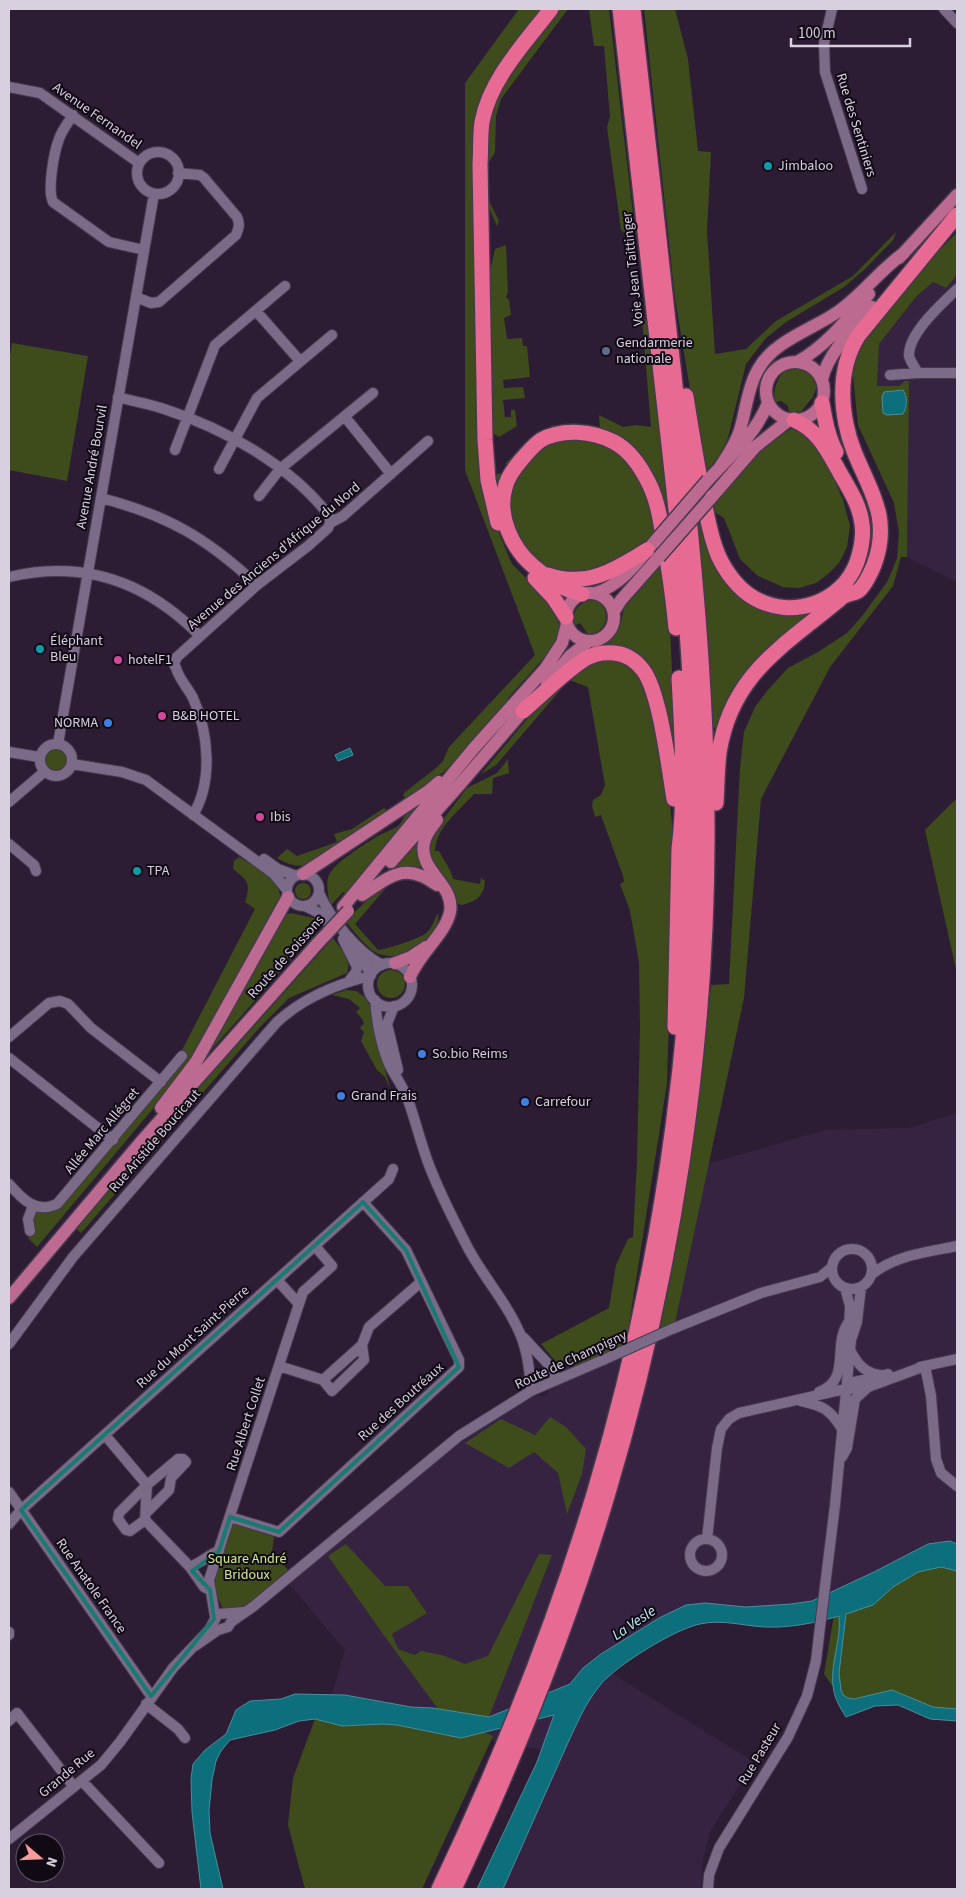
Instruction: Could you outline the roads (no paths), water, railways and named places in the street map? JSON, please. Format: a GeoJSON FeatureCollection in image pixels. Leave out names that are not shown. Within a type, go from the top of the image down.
{"type":"FeatureCollection","features":[{"type":"Feature","properties":{"kind":"highway"},"geometry":{"type":"LineString","coordinates":[[551,9],[507,66],[487,105],[482,123],[480,164],[485,440],[488,480],[496,518],[508,547],[524,567],[549,592],[567,621]]}},
{"type":"Feature","properties":{"kind":"highway","name":"Voie Jean Taittinger"},"geometry":{"type":"LineString","coordinates":[[620,9],[678,526],[688,649],[693,749],[694,852],[686,1006],[671,1138]]}},
{"type":"Feature","properties":{"kind":"highway"},"geometry":{"type":"LineString","coordinates":[[454,1889],[523,1734],[580,1580],[608,1495],[641,1371],[674,1207],[690,1100],[699,1016],[707,832],[706,746],[701,646],[689,514],[633,9]]}},
{"type":"Feature","properties":{"kind":"highway"},"geometry":{"type":"LineString","coordinates":[[844,596],[858,591],[872,571],[879,551],[881,533],[874,495],[852,445],[846,424],[843,403],[846,362],[858,336],[957,215]]}},
{"type":"Feature","properties":{"kind":"highway"},"geometry":{"type":"LineString","coordinates":[[662,262],[678,344],[700,482],[718,556],[734,581],[753,598],[772,605],[797,608],[822,602],[841,588],[854,569],[861,548],[862,525],[857,503],[825,446],[814,432],[805,425],[791,420]]}},
{"type":"Feature","properties":{"kind":"highway"},"geometry":{"type":"LineString","coordinates":[[707,832],[715,812],[719,753],[726,725],[742,688],[778,649],[844,596],[864,568],[870,550],[871,520],[864,501],[832,443],[822,403]]}},
{"type":"Feature","properties":{"kind":"highway"},"geometry":{"type":"LineString","coordinates":[[439,1889],[509,1734],[566,1581],[594,1493],[617,1413],[641,1309],[671,1138],[670,1097],[675,1023],[682,737],[678,644],[671,580],[658,506],[645,475],[629,454],[615,442],[580,432],[560,434],[541,440],[516,466],[505,488],[503,516],[515,546],[528,561],[564,589],[589,593]]}},
{"type":"Feature","properties":{"kind":"highway"},"geometry":{"type":"LineString","coordinates":[[542,573],[558,578],[582,580],[611,571],[654,549]]}},
{"type":"Feature","properties":{"kind":"highway"},"geometry":{"type":"LineString","coordinates":[[524,711],[586,659],[608,653],[619,654],[635,662],[644,671],[656,700],[674,799],[679,850]]}},
{"type":"Feature","properties":{"kind":"main road"},"geometry":{"type":"LineString","coordinates":[[791,420],[755,447],[710,499],[654,549],[628,572],[618,581],[570,602],[567,621],[576,636],[590,641],[606,634],[613,624],[614,611],[654,549],[708,480],[750,436],[762,418],[768,403],[766,388],[772,373],[784,364],[799,361],[811,354],[828,339],[957,195]]}},
{"type":"Feature","properties":{"kind":"main road"},"geometry":{"type":"LineString","coordinates":[[822,378],[828,362],[842,343],[957,208]]}},
{"type":"Feature","properties":{"kind":"main road"},"geometry":{"type":"LineString","coordinates":[[720,466],[740,431],[752,384],[759,368],[770,353],[839,311],[866,288],[888,264],[904,253]]}},
{"type":"Feature","properties":{"kind":"main road"},"geometry":{"type":"LineString","coordinates":[[768,403],[778,415],[791,420],[803,420],[818,410],[822,403],[825,386],[822,378],[813,367],[799,361]]}},
{"type":"Feature","properties":{"kind":"main road"},"geometry":{"type":"LineString","coordinates":[[589,593],[604,597],[614,611]]}},
{"type":"Feature","properties":{"kind":"main road","name":"Route de Soissons"},"geometry":{"type":"LineString","coordinates":[[9,1298],[25,1274],[137,1140],[346,909],[474,748],[556,655],[566,636],[567,621]]}},
{"type":"Feature","properties":{"kind":"main road","name":"Route de Soissons"},"geometry":{"type":"LineString","coordinates":[[346,909],[362,895],[456,790],[570,656],[590,641]]}},
{"type":"Feature","properties":{"kind":"main road"},"geometry":{"type":"LineString","coordinates":[[299,875],[427,792],[474,748]]}},
{"type":"Feature","properties":{"kind":"main road"},"geometry":{"type":"LineString","coordinates":[[410,977],[445,924],[450,912],[446,890],[428,867],[423,843],[428,832],[456,790]]}},
{"type":"Feature","properties":{"kind":"main road"},"geometry":{"type":"LineString","coordinates":[[362,895],[392,875],[409,871],[424,875],[437,884],[444,892],[450,904]]}},
{"type":"Feature","properties":{"kind":"main road"},"geometry":{"type":"LineString","coordinates":[[137,1140],[196,1062],[288,893]]}},
{"type":"Feature","properties":{"kind":"main road","name":"Route de Soissons"},"geometry":{"type":"LineString","coordinates":[[9,1289],[25,1274],[316,941]]}},
{"type":"Feature","properties":{"kind":"main road"},"geometry":{"type":"LineString","coordinates":[[395,964],[430,944]]}},
{"type":"Feature","properties":{"kind":"street","name":"Rue des Sentiniers"},"geometry":{"type":"LineString","coordinates":[[832,9],[824,43],[825,72],[862,189]]}},
{"type":"Feature","properties":{"kind":"street"},"geometry":{"type":"LineString","coordinates":[[944,9],[957,23]]}},
{"type":"Feature","properties":{"kind":"street","name":"Avenue Fernandel"},"geometry":{"type":"LineString","coordinates":[[9,87],[40,93],[139,162]]}},
{"type":"Feature","properties":{"kind":"street"},"geometry":{"type":"LineString","coordinates":[[73,115],[57,144],[50,192],[53,202],[109,242],[144,250]]}},
{"type":"Feature","properties":{"kind":"street"},"geometry":{"type":"LineString","coordinates":[[160,152],[173,159],[178,173],[177,180],[168,191],[154,194],[146,191],[137,178],[139,162],[145,156],[160,152]]}},
{"type":"Feature","properties":{"kind":"street"},"geometry":{"type":"LineString","coordinates":[[136,297],[151,302],[159,302],[236,235],[239,229],[240,223],[237,217],[204,178],[200,175],[178,173]]}},
{"type":"Feature","properties":{"kind":"street","name":"Avenue André Bourvil"},"geometry":{"type":"LineString","coordinates":[[58,744],[154,194]]}},
{"type":"Feature","properties":{"kind":"street"},"geometry":{"type":"LineString","coordinates":[[928,250],[937,244],[957,224]]}},
{"type":"Feature","properties":{"kind":"street"},"geometry":{"type":"LineString","coordinates":[[175,450],[216,345],[285,286]]}},
{"type":"Feature","properties":{"kind":"street"},"geometry":{"type":"LineString","coordinates":[[918,373],[909,357],[912,341],[923,325],[957,289]]}},
{"type":"Feature","properties":{"kind":"street"},"geometry":{"type":"LineString","coordinates":[[256,310],[300,361]]}},
{"type":"Feature","properties":{"kind":"street"},"geometry":{"type":"LineString","coordinates":[[219,469],[257,398],[332,335]]}},
{"type":"Feature","properties":{"kind":"street"},"geometry":{"type":"LineString","coordinates":[[890,375],[957,373]]}},
{"type":"Feature","properties":{"kind":"street"},"geometry":{"type":"LineString","coordinates":[[259,496],[280,469],[374,393]]}},
{"type":"Feature","properties":{"kind":"street"},"geometry":{"type":"LineString","coordinates":[[118,397],[153,405],[188,417],[235,439],[293,479],[321,505],[330,517],[330,523]]}},
{"type":"Feature","properties":{"kind":"street"},"geometry":{"type":"LineString","coordinates":[[345,417],[391,474]]}},
{"type":"Feature","properties":{"kind":"street","name":"Avenue des Anciens d'Afrique du Nord"},"geometry":{"type":"LineString","coordinates":[[193,815],[201,802],[205,780],[204,735],[193,698],[177,672],[174,664],[175,660],[257,585],[308,546],[328,528],[330,523],[343,516],[428,442]]}},
{"type":"Feature","properties":{"kind":"street"},"geometry":{"type":"LineString","coordinates":[[101,498],[149,512],[191,532],[224,555],[257,585]]}},
{"type":"Feature","properties":{"kind":"street"},"geometry":{"type":"LineString","coordinates":[[9,577],[48,571],[88,573],[118,581],[148,594],[176,614],[200,636]]}},
{"type":"Feature","properties":{"kind":"street"},"geometry":{"type":"LineString","coordinates":[[58,744],[69,751],[72,764],[64,775],[57,777],[50,776],[44,772],[41,768],[39,757],[46,747],[58,744]]}},
{"type":"Feature","properties":{"kind":"street"},"geometry":{"type":"LineString","coordinates":[[9,752],[39,757]]}},
{"type":"Feature","properties":{"kind":"street"},"geometry":{"type":"LineString","coordinates":[[72,764],[122,772],[146,780],[274,874],[295,905],[305,906],[321,914],[366,964],[370,975]]}},
{"type":"Feature","properties":{"kind":"street"},"geometry":{"type":"LineString","coordinates":[[9,802],[44,772]]}},
{"type":"Feature","properties":{"kind":"street"},"geometry":{"type":"LineString","coordinates":[[193,815],[278,869],[299,875],[308,875],[317,882],[319,893],[330,915],[347,935],[371,958],[382,964],[395,964],[406,970],[412,984],[409,996],[400,1004],[384,1006],[356,985],[347,982],[356,972],[357,967],[343,939]]}},
{"type":"Feature","properties":{"kind":"street"},"geometry":{"type":"LineString","coordinates":[[9,844],[34,865],[36,871]]}},
{"type":"Feature","properties":{"kind":"street"},"geometry":{"type":"LineString","coordinates":[[288,893],[288,884],[299,875]]}},
{"type":"Feature","properties":{"kind":"street"},"geometry":{"type":"LineString","coordinates":[[305,906],[314,902],[319,893]]}},
{"type":"Feature","properties":{"kind":"street"},"geometry":{"type":"LineString","coordinates":[[382,964],[370,975],[368,982],[385,1051],[392,1069],[400,1081]]}},
{"type":"Feature","properties":{"kind":"street","name":"Rue Aristide Boucicaut"},"geometry":{"type":"LineString","coordinates":[[9,1344],[73,1256],[277,1022],[297,1006],[347,982],[370,975]]}},
{"type":"Feature","properties":{"kind":"street"},"geometry":{"type":"LineString","coordinates":[[9,1037],[49,1003],[54,1001],[64,1002],[91,1028],[161,1082]]}},
{"type":"Feature","properties":{"kind":"street"},"geometry":{"type":"LineString","coordinates":[[394,1006],[388,1024],[400,1081],[438,1186],[469,1250],[504,1304],[521,1336],[530,1367],[531,1391]]}},
{"type":"Feature","properties":{"kind":"street","name":"Allée Marc Allégret"},"geometry":{"type":"LineString","coordinates":[[33,1206],[48,1207],[57,1204],[182,1056]]}},
{"type":"Feature","properties":{"kind":"street"},"geometry":{"type":"LineString","coordinates":[[9,1058],[113,1140]]}},
{"type":"Feature","properties":{"kind":"street","name":"Rue du Mont Saint-Pierre"},"geometry":{"type":"LineString","coordinates":[[9,1524],[21,1510],[389,1179],[393,1169]]}},
{"type":"Feature","properties":{"kind":"street"},"geometry":{"type":"LineString","coordinates":[[9,1184],[13,1196],[33,1206],[28,1219],[30,1231]]}},
{"type":"Feature","properties":{"kind":"street","name":"Rue des Boutréaux"},"geometry":{"type":"LineString","coordinates":[[230,1516],[278,1532],[459,1367],[459,1360],[406,1250],[363,1202]]}},
{"type":"Feature","properties":{"kind":"street","name":"Rue Albert Collet"},"geometry":{"type":"LineString","coordinates":[[222,1617],[214,1603],[209,1580],[299,1304],[304,1292],[332,1266],[315,1246]]}},
{"type":"Feature","properties":{"kind":"street"},"geometry":{"type":"LineString","coordinates":[[884,1375],[874,1374],[862,1368],[850,1345],[848,1323],[850,1306],[845,1288],[835,1279],[832,1267],[838,1254],[848,1249],[858,1249],[869,1258],[878,1260],[906,1257],[957,1246]]}},
{"type":"Feature","properties":{"kind":"street"},"geometry":{"type":"LineString","coordinates":[[872,1274],[881,1267],[906,1257]]}},
{"type":"Feature","properties":{"kind":"street"},"geometry":{"type":"LineString","coordinates":[[845,1288],[856,1289],[870,1280],[872,1266],[869,1258]]}},
{"type":"Feature","properties":{"kind":"street","name":"Route de Champigny"},"geometry":{"type":"LineString","coordinates":[[820,1277],[832,1267]]}},
{"type":"Feature","properties":{"kind":"street","name":"Route de Champigny"},"geometry":{"type":"LineString","coordinates":[[149,1700],[173,1668],[222,1617],[245,1612],[459,1436],[531,1391],[672,1329],[761,1293],[820,1277],[835,1279]]}},
{"type":"Feature","properties":{"kind":"street"},"geometry":{"type":"LineString","coordinates":[[277,1280],[299,1304]]}},
{"type":"Feature","properties":{"kind":"street"},"geometry":{"type":"LineString","coordinates":[[279,1366],[323,1380],[362,1346],[369,1327],[421,1282]]}},
{"type":"Feature","properties":{"kind":"street"},"geometry":{"type":"LineString","coordinates":[[850,1345],[856,1322],[861,1287]]}},
{"type":"Feature","properties":{"kind":"street"},"geometry":{"type":"LineString","coordinates":[[798,1400],[827,1388],[837,1378],[843,1330],[848,1323]]}},
{"type":"Feature","properties":{"kind":"street"},"geometry":{"type":"LineString","coordinates":[[521,1336],[551,1367],[556,1379]]}},
{"type":"Feature","properties":{"kind":"street","name":"Rue Pasteur"},"geometry":{"type":"LineString","coordinates":[[708,1889],[709,1875],[719,1848],[788,1737],[807,1696],[816,1661],[850,1345]]}},
{"type":"Feature","properties":{"kind":"street"},"geometry":{"type":"LineString","coordinates":[[845,1389],[853,1382],[957,1358]]}},
{"type":"Feature","properties":{"kind":"street"},"geometry":{"type":"LineString","coordinates":[[707,1539],[717,1448],[721,1429],[729,1418],[845,1389],[868,1387],[925,1366]]}},
{"type":"Feature","properties":{"kind":"street"},"geometry":{"type":"LineString","coordinates":[[925,1366],[931,1396],[936,1459],[941,1473],[957,1486]]}},
{"type":"Feature","properties":{"kind":"street"},"geometry":{"type":"LineString","coordinates":[[838,1462],[847,1448],[855,1399],[868,1387]]}},
{"type":"Feature","properties":{"kind":"street"},"geometry":{"type":"LineString","coordinates":[[798,1400],[825,1408],[835,1417],[842,1429]]}},
{"type":"Feature","properties":{"kind":"street"},"geometry":{"type":"LineString","coordinates":[[105,1435],[148,1485],[146,1516]]}},
{"type":"Feature","properties":{"kind":"street"},"geometry":{"type":"LineString","coordinates":[[178,1458],[186,1462],[171,1478],[169,1490],[130,1531],[126,1530],[118,1519],[119,1513],[148,1485],[178,1458]]}},
{"type":"Feature","properties":{"kind":"street","name":"Rue Anatole France"},"geometry":{"type":"LineString","coordinates":[[9,1492],[149,1700],[185,1738]]}},
{"type":"Feature","properties":{"kind":"street","name":"Rue Albert Collet"},"geometry":{"type":"LineString","coordinates":[[146,1516],[190,1567],[196,1577],[210,1590]]}},
{"type":"Feature","properties":{"kind":"street"},"geometry":{"type":"LineString","coordinates":[[190,1567],[200,1564],[219,1551]]}},
{"type":"Feature","properties":{"kind":"street","name":"Route de Champigny"},"geometry":{"type":"LineString","coordinates":[[195,1646],[221,1629],[226,1628],[222,1617]]}},
{"type":"Feature","properties":{"kind":"street","name":"Grande Rue"},"geometry":{"type":"LineString","coordinates":[[9,1839],[101,1765],[120,1742],[149,1700]]}},
{"type":"Feature","properties":{"kind":"street"},"geometry":{"type":"LineString","coordinates":[[9,1720],[17,1713],[78,1784],[158,1863]]}},
{"type":"Feature","properties":{"kind":"place","name":"Jimbaloo"},"geometry":{"type":"Point","coordinates":[768,166]}},
{"type":"Feature","properties":{"kind":"place","name":"Gendarmerie nationale"},"geometry":{"type":"Point","coordinates":[606,351]}},
{"type":"Feature","properties":{"kind":"place","name":"Éléphant Bleu"},"geometry":{"type":"Point","coordinates":[40,649]}},
{"type":"Feature","properties":{"kind":"place","name":"hotelF1"},"geometry":{"type":"Point","coordinates":[118,660]}},
{"type":"Feature","properties":{"kind":"place","name":"B&B HOTEL"},"geometry":{"type":"Point","coordinates":[162,716]}},
{"type":"Feature","properties":{"kind":"place","name":"NORMA"},"geometry":{"type":"Point","coordinates":[108,723]}},
{"type":"Feature","properties":{"kind":"place","name":"Ibis"},"geometry":{"type":"Point","coordinates":[260,817]}},
{"type":"Feature","properties":{"kind":"place","name":"TPA"},"geometry":{"type":"Point","coordinates":[137,871]}},
{"type":"Feature","properties":{"kind":"place","name":"So.bio Reims"},"geometry":{"type":"Point","coordinates":[422,1054]}},
{"type":"Feature","properties":{"kind":"place","name":"Grand Frais"},"geometry":{"type":"Point","coordinates":[341,1096]}},
{"type":"Feature","properties":{"kind":"place","name":"Carrefour"},"geometry":{"type":"Point","coordinates":[525,1102]}},
{"type":"Feature","properties":{"kind":"park label","name":"Square André Bridoux"},"geometry":{"type":"Point","coordinates":[247,1568]}},
{"type":"Feature","properties":{"kind":"water label","name":"La Vesle"},"geometry":{"type":"Point","coordinates":[634,1623]}}]}
